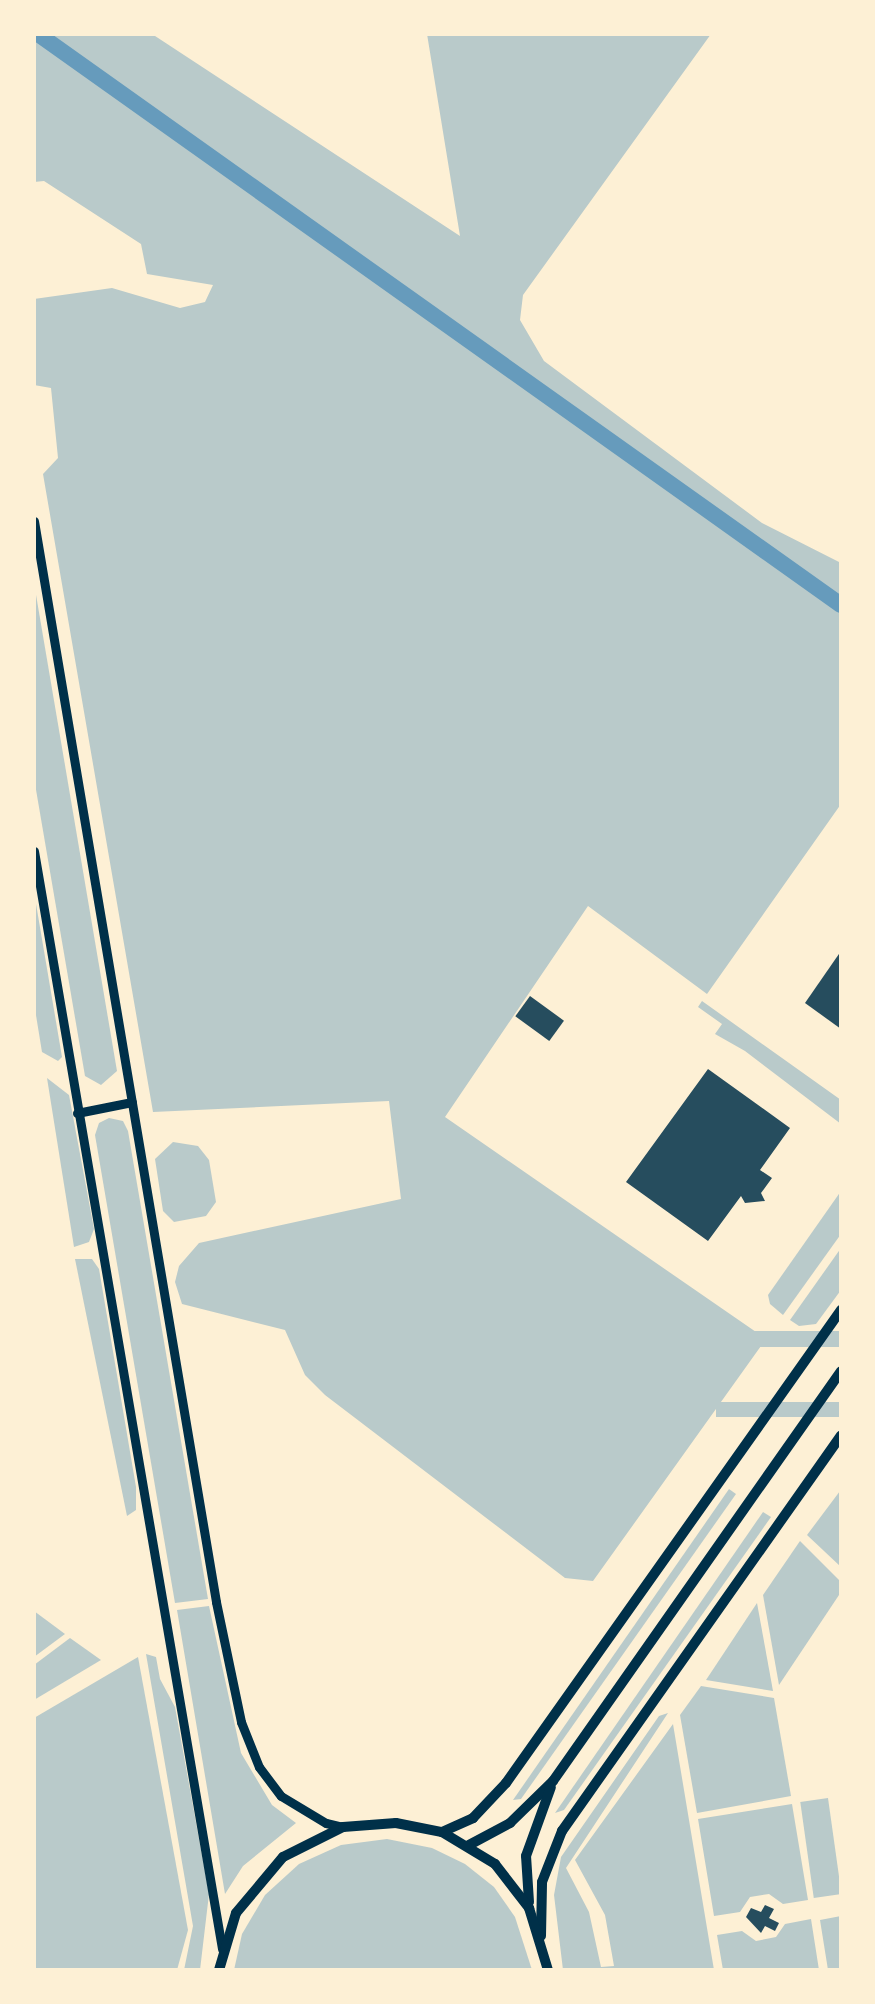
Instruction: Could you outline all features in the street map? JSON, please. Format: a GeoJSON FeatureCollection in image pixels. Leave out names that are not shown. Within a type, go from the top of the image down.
{"type":"FeatureCollection","features":[{"type":"Feature","properties":{"kind":"main road"},"geometry":{"type":"LineString","coordinates":[[34,521],[241,1722],[259,1767],[281,1796],[326,1823],[343,1827]]}},
{"type":"Feature","properties":{"kind":"main road"},"geometry":{"type":"LineString","coordinates":[[34,851],[222,1949]]}},
{"type":"Feature","properties":{"kind":"main road"},"geometry":{"type":"LineString","coordinates":[[77,1113],[132,1102]]}},
{"type":"Feature","properties":{"kind":"main road"},"geometry":{"type":"LineString","coordinates":[[442,1832],[473,1818],[506,1783],[841,1310]]}},
{"type":"Feature","properties":{"kind":"main road"},"geometry":{"type":"LineString","coordinates":[[469,1845],[510,1823],[553,1781],[841,1371]]}},
{"type":"Feature","properties":{"kind":"main road"},"geometry":{"type":"LineString","coordinates":[[541,1936],[542,1882],[562,1831],[841,1435]]}},
{"type":"Feature","properties":{"kind":"main road"},"geometry":{"type":"LineString","coordinates":[[529,1908],[526,1856],[553,1781]]}},
{"type":"Feature","properties":{"kind":"main road"},"geometry":{"type":"LineString","coordinates":[[219,1970],[222,1949],[236,1913],[263,1875],[303,1843],[343,1827],[396,1823],[442,1832],[469,1845],[504,1874],[529,1908],[541,1936],[548,1970]]}},
{"type":"Feature","properties":{"kind":"shaded area"},"geometry":{"type":"Polygon","coordinates":[[[34,34],[152,34],[460,236],[427,34],[711,34],[523,295],[520,320],[544,361],[762,523],[841,563],[841,804],[707,994],[588,906],[445,1117],[766,1339],[593,1581],[565,1578],[325,1395],[305,1375],[285,1330],[182,1304],[175,1282],[179,1266],[199,1243],[401,1199],[389,1101],[153,1112],[43,474],[58,458],[51,388],[34,385],[34,299],[112,288],[180,308],[205,302],[213,285],[147,274],[141,244],[44,181],[34,182],[34,34]]]}},
{"type":"Feature","properties":{"kind":"shaded area"},"geometry":{"type":"Polygon","coordinates":[[[34,583],[117,1071],[101,1085],[85,1076],[34,778],[34,583]]]}},
{"type":"Feature","properties":{"kind":"shaded area"},"geometry":{"type":"Polygon","coordinates":[[[34,892],[62,1057],[58,1061],[42,1052],[34,1003],[34,892]]]}},
{"type":"Feature","properties":{"kind":"shaded area"},"geometry":{"type":"Polygon","coordinates":[[[702,1001],[841,1100],[841,1124],[745,1051],[715,1034],[722,1024],[698,1007],[702,1001]]]}},
{"type":"Feature","properties":{"kind":"shaded area"},"geometry":{"type":"Polygon","coordinates":[[[47,1078],[69,1095],[94,1229],[89,1242],[74,1247],[47,1078]]]}},
{"type":"Feature","properties":{"kind":"shaded area"},"geometry":{"type":"Polygon","coordinates":[[[109,1118],[123,1121],[128,1131],[208,1599],[175,1603],[95,1135],[99,1123],[109,1118]]]}},
{"type":"Feature","properties":{"kind":"shaded area"},"geometry":{"type":"Polygon","coordinates":[[[173,1142],[198,1146],[209,1160],[216,1202],[206,1216],[174,1222],[163,1211],[155,1159],[173,1142]]]}},
{"type":"Feature","properties":{"kind":"shaded area"},"geometry":{"type":"Polygon","coordinates":[[[841,1191],[841,1234],[783,1315],[770,1304],[768,1295],[841,1191]]]}},
{"type":"Feature","properties":{"kind":"shaded area"},"geometry":{"type":"Polygon","coordinates":[[[841,1248],[841,1290],[816,1324],[799,1326],[790,1320],[841,1248]]]}},
{"type":"Feature","properties":{"kind":"shaded area"},"geometry":{"type":"Polygon","coordinates":[[[75,1259],[92,1259],[99,1269],[136,1487],[136,1510],[127,1516],[75,1259]]]}},
{"type":"Feature","properties":{"kind":"shaded area"},"geometry":{"type":"Polygon","coordinates":[[[657,1331],[841,1331],[841,1347],[657,1347],[657,1331]]]}},
{"type":"Feature","properties":{"kind":"shaded area"},"geometry":{"type":"Polygon","coordinates":[[[716,1402],[841,1402],[841,1417],[716,1417],[716,1402]]]}},
{"type":"Feature","properties":{"kind":"shaded area"},"geometry":{"type":"Polygon","coordinates":[[[729,1489],[736,1494],[521,1799],[513,1800],[729,1489]]]}},
{"type":"Feature","properties":{"kind":"shaded area"},"geometry":{"type":"Polygon","coordinates":[[[841,1491],[841,1567],[807,1535],[841,1491]]]}},
{"type":"Feature","properties":{"kind":"shaded area"},"geometry":{"type":"Polygon","coordinates":[[[763,1512],[771,1517],[564,1810],[555,1813],[763,1512]]]}},
{"type":"Feature","properties":{"kind":"shaded area"},"geometry":{"type":"Polygon","coordinates":[[[800,1541],[841,1582],[841,1592],[779,1685],[763,1595],[800,1541]]]}},
{"type":"Feature","properties":{"kind":"shaded area"},"geometry":{"type":"Polygon","coordinates":[[[757,1603],[773,1691],[706,1680],[757,1603]]]}},
{"type":"Feature","properties":{"kind":"shaded area"},"geometry":{"type":"Polygon","coordinates":[[[209,1606],[241,1753],[272,1805],[296,1823],[243,1866],[225,1894],[177,1610],[209,1606]]]}},
{"type":"Feature","properties":{"kind":"shaded area"},"geometry":{"type":"Polygon","coordinates":[[[34,1611],[65,1634],[34,1657],[34,1611]]]}},
{"type":"Feature","properties":{"kind":"shaded area"},"geometry":{"type":"Polygon","coordinates":[[[70,1638],[101,1660],[34,1700],[34,1665],[70,1638]]]}},
{"type":"Feature","properties":{"kind":"shaded area"},"geometry":{"type":"Polygon","coordinates":[[[146,1654],[156,1657],[160,1679],[175,1707],[209,1894],[200,1970],[184,1970],[193,1926],[146,1654]]]}},
{"type":"Feature","properties":{"kind":"shaded area"},"geometry":{"type":"Polygon","coordinates":[[[138,1657],[188,1930],[177,1970],[34,1970],[34,1718],[138,1657]]]}},
{"type":"Feature","properties":{"kind":"shaded area"},"geometry":{"type":"Polygon","coordinates":[[[701,1686],[774,1698],[791,1796],[697,1813],[680,1715],[701,1686]]]}},
{"type":"Feature","properties":{"kind":"shaded area"},"geometry":{"type":"Polygon","coordinates":[[[668,1713],[566,1868],[589,1912],[601,1967],[614,1966],[605,1915],[575,1860],[673,1724],[714,1970],[563,1970],[554,1895],[561,1857],[659,1716],[668,1713]]]}},
{"type":"Feature","properties":{"kind":"shaded area"},"geometry":{"type":"Polygon","coordinates":[[[828,1798],[841,1894],[814,1898],[800,1802],[828,1798]]]}},
{"type":"Feature","properties":{"kind":"shaded area"},"geometry":{"type":"Polygon","coordinates":[[[792,1804],[808,1900],[783,1904],[769,1894],[750,1897],[740,1912],[714,1916],[698,1819],[792,1804]]]}},
{"type":"Feature","properties":{"kind":"shaded area"},"geometry":{"type":"Polygon","coordinates":[[[387,1839],[432,1848],[465,1864],[494,1887],[515,1917],[532,1970],[234,1970],[242,1934],[265,1895],[299,1864],[341,1845],[387,1839]]]}},
{"type":"Feature","properties":{"kind":"shaded area"},"geometry":{"type":"Polygon","coordinates":[[[841,1916],[841,1970],[828,1970],[820,1920],[841,1916]]]}},
{"type":"Feature","properties":{"kind":"shaded area"},"geometry":{"type":"Polygon","coordinates":[[[811,1919],[819,1970],[723,1970],[717,1935],[742,1931],[756,1941],[776,1937],[785,1924],[811,1919]]]}},
{"type":"Feature","properties":{"kind":"building"},"geometry":{"type":"Polygon","coordinates":[[[841,951],[841,1029],[805,1003],[841,951]]]}},
{"type":"Feature","properties":{"kind":"building"},"geometry":{"type":"Polygon","coordinates":[[[530,996],[564,1021],[549,1041],[515,1016],[530,996]]]}},
{"type":"Feature","properties":{"kind":"building"},"geometry":{"type":"Polygon","coordinates":[[[708,1069],[790,1128],[760,1170],[772,1178],[761,1193],[765,1201],[745,1203],[741,1196],[708,1241],[626,1182],[708,1069]]]}},
{"type":"Feature","properties":{"kind":"building"},"geometry":{"type":"Polygon","coordinates":[[[765,1905],[774,1909],[769,1918],[779,1923],[775,1931],[765,1926],[761,1933],[746,1917],[751,1908],[761,1912],[765,1905]]]}},
{"type":"Feature","properties":{"kind":"waterway"},"geometry":{"type":"LineString","coordinates":[[38,34],[841,605]]}}]}
